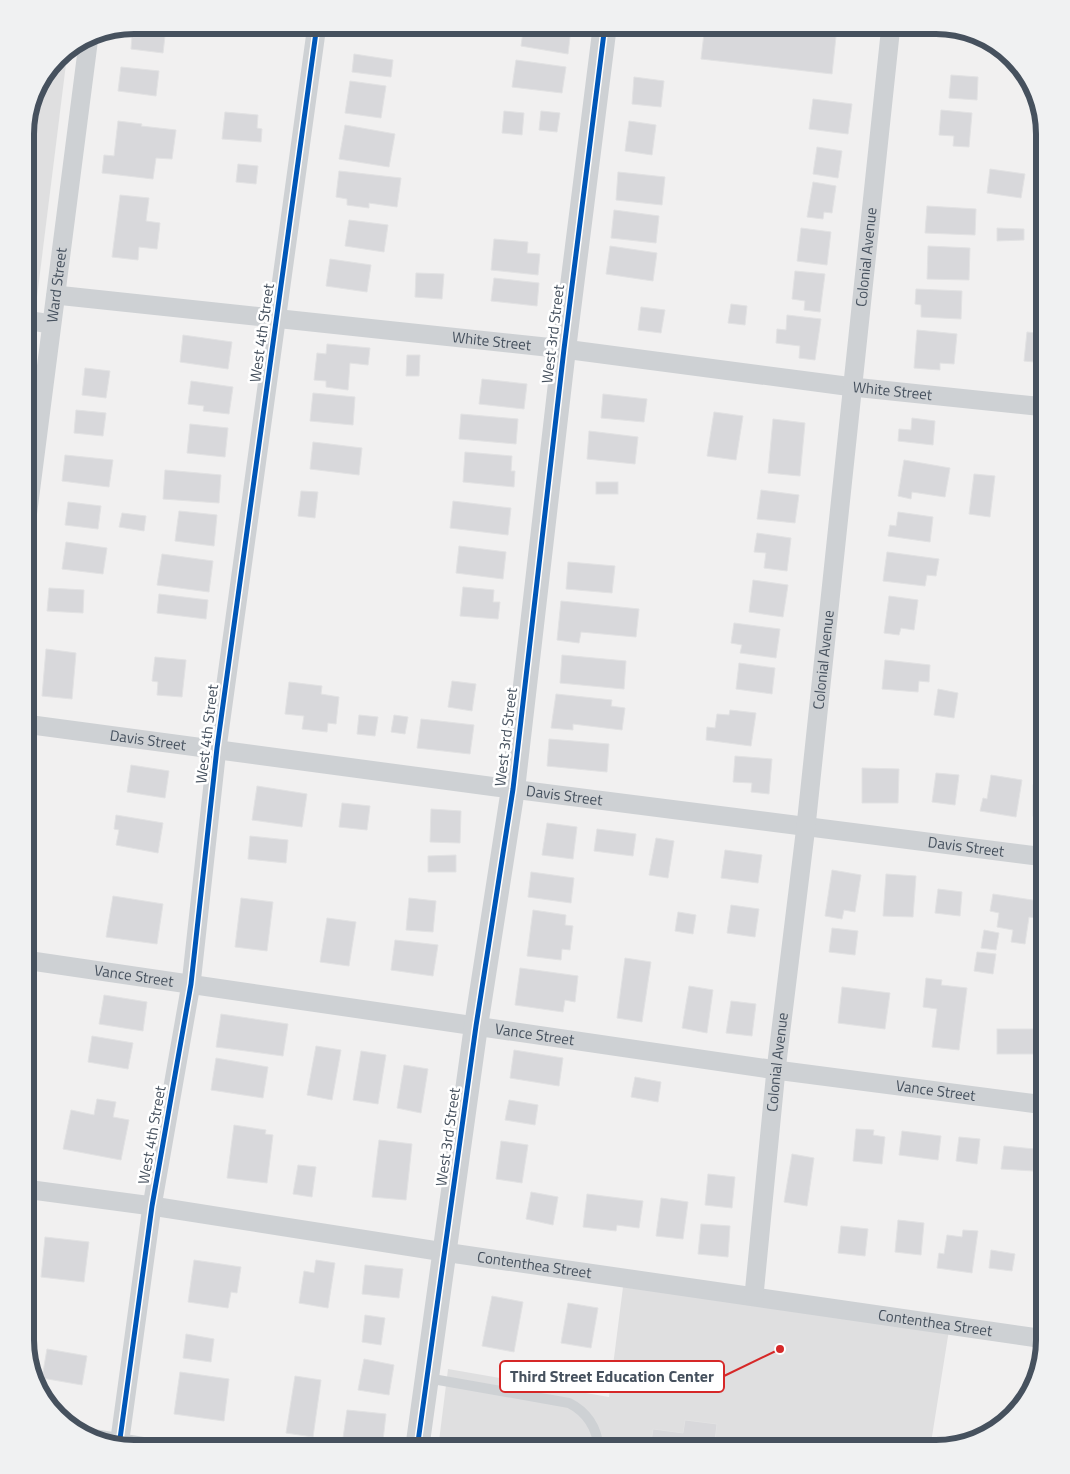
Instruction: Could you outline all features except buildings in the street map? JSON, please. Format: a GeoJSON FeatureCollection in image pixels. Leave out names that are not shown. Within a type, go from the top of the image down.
{"type":"FeatureCollection","features":[{"type":"Feature","properties":{"kind":"street","name":"West 4th Street"},"geometry":{"type":"LineString","coordinates":[[120,1439],[152,1206],[191,984],[217,748],[316,34]]}},
{"type":"Feature","properties":{"kind":"street","name":"West 3rd Street"},"geometry":{"type":"LineString","coordinates":[[418,1440],[476,1026],[513,789],[564,349],[604,34]]}},
{"type":"Feature","properties":{"kind":"street","name":"Colonial Avenue"},"geometry":{"type":"LineString","coordinates":[[754,1296],[776,1070],[806,826],[890,34]]}},
{"type":"Feature","properties":{"kind":"street","name":"Ward Street"},"geometry":{"type":"LineString","coordinates":[[34,461],[87,46]]}},
{"type":"Feature","properties":{"kind":"street","name":"White Street"},"geometry":{"type":"LineString","coordinates":[[56,295],[564,349],[853,387],[1036,406]]}},
{"type":"Feature","properties":{"kind":"street"},"geometry":{"type":"LineString","coordinates":[[34,321],[51,324]]}},
{"type":"Feature","properties":{"kind":"street","name":"Davis Street"},"geometry":{"type":"LineString","coordinates":[[34,725],[1036,856]]}},
{"type":"Feature","properties":{"kind":"street","name":"Vance Street"},"geometry":{"type":"LineString","coordinates":[[34,961],[776,1070],[1036,1104]]}},
{"type":"Feature","properties":{"kind":"street","name":"Contenthea Street"},"geometry":{"type":"LineString","coordinates":[[34,1190],[152,1206],[444,1252],[1036,1338]]}},
{"type":"Feature","properties":{"kind":"lane"},"geometry":{"type":"LineString","coordinates":[[427,1378],[569,1402],[581,1409],[596,1433],[597,1440]]}},
{"type":"Feature","properties":{"kind":"shaded area"},"geometry":{"type":"Polygon","coordinates":[[[66,60],[37,297],[34,302],[34,127],[41,96],[54,73],[66,60]]]}},
{"type":"Feature","properties":{"kind":"shaded area"},"geometry":{"type":"Polygon","coordinates":[[[623,1287],[949,1330],[931,1440],[439,1440],[448,1369],[609,1397],[623,1287]]]}},
{"type":"Feature","properties":{"kind":"cycle path"},"geometry":{"type":"LineString","coordinates":[[120,1439],[152,1206],[191,984],[217,748],[316,34]]}},
{"type":"Feature","properties":{"kind":"cycle path"},"geometry":{"type":"LineString","coordinates":[[418,1440],[476,1026],[513,789],[564,349],[604,34]]}},
{"type":"Feature","properties":{"kind":"place","name":"Third Street Education Center"},"geometry":{"type":"Point","coordinates":[780,1349]}}]}
